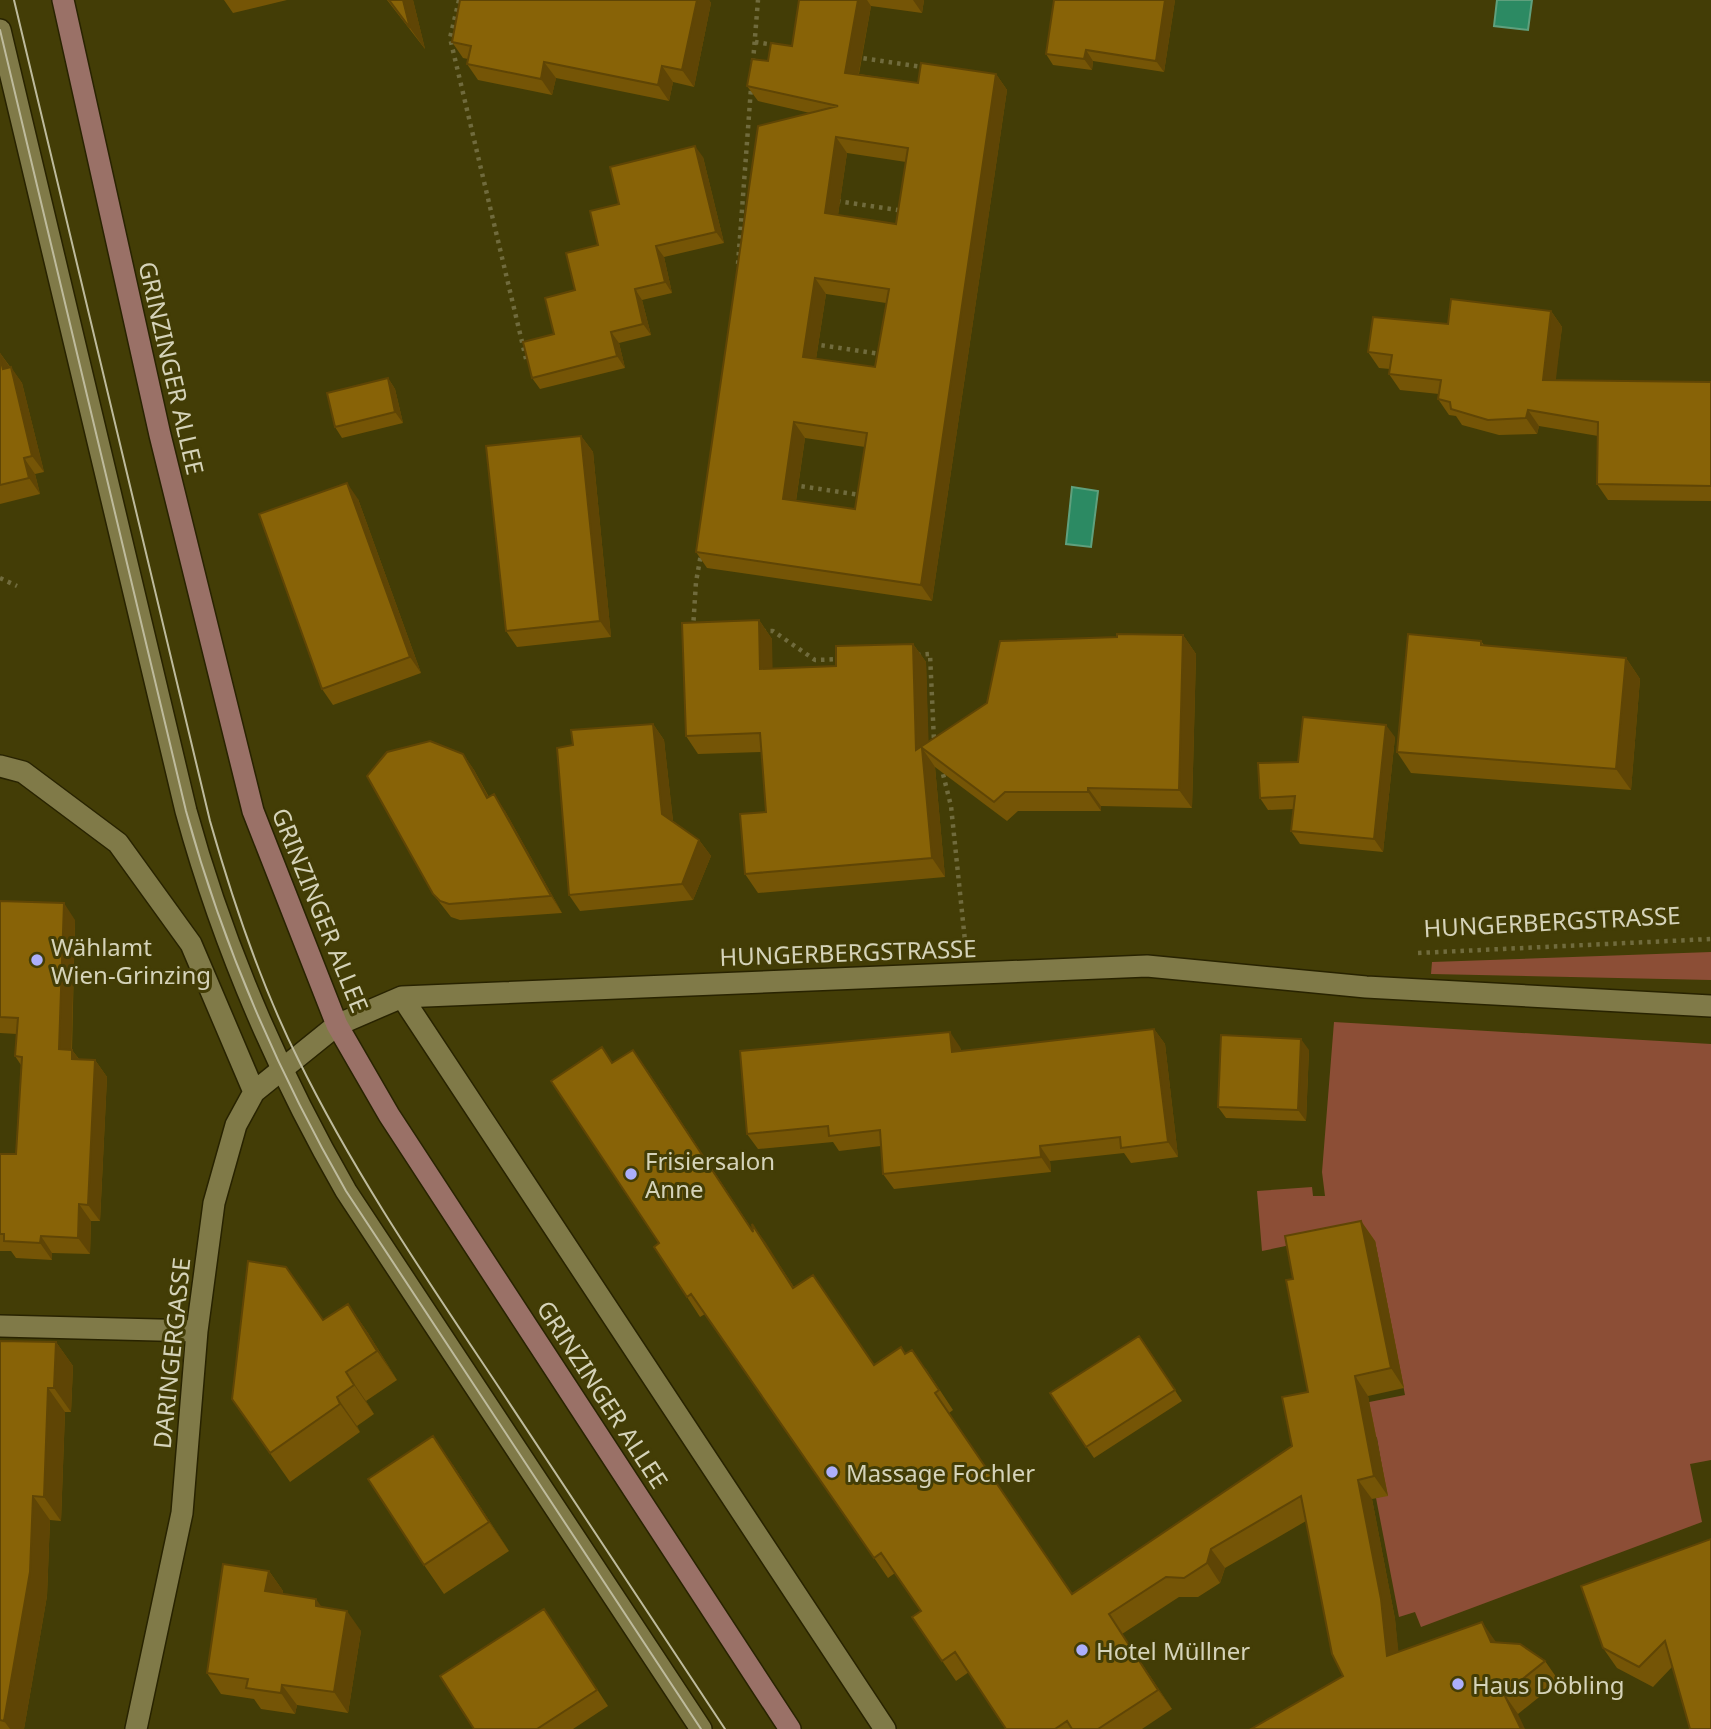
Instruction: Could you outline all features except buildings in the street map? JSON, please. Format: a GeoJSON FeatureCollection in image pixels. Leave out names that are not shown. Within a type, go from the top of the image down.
{"type":"FeatureCollection","features":[{"type":"Feature","properties":{"kind":"street","name":"GRINZINGER ALLEE"},"geometry":{"type":"LineString","coordinates":[[62,0],[160,435],[253,811],[337,1025],[389,1115],[790,1729]]}},
{"type":"Feature","properties":{"kind":"street"},"geometry":{"type":"LineString","coordinates":[[0,30],[193,834],[232,957],[281,1070],[324,1152],[370,1228],[701,1729]]}},
{"type":"Feature","properties":{"kind":"street"},"geometry":{"type":"LineString","coordinates":[[0,766],[23,772],[118,843],[191,944],[254,1093]]}},
{"type":"Feature","properties":{"kind":"street","name":"HUNGERBERGSTRASSE"},"geometry":{"type":"LineString","coordinates":[[337,1025],[402,997],[1147,965],[1366,987],[1711,1006]]}},
{"type":"Feature","properties":{"kind":"street","name":"GRINZINGER ALLEE"},"geometry":{"type":"LineString","coordinates":[[402,997],[885,1729]]}},
{"type":"Feature","properties":{"kind":"street","name":"DARINGERGASSE"},"geometry":{"type":"LineString","coordinates":[[136,1729],[182,1513],[197,1331],[214,1203],[236,1125],[254,1093],[337,1025]]}},
{"type":"Feature","properties":{"kind":"street"},"geometry":{"type":"LineString","coordinates":[[0,1326],[197,1331]]}},
{"type":"Feature","properties":{"kind":"path"},"geometry":{"type":"LineString","coordinates":[[459,0],[450,38],[527,363]]}},
{"type":"Feature","properties":{"kind":"path"},"geometry":{"type":"LineString","coordinates":[[753,67],[758,0]]}},
{"type":"Feature","properties":{"kind":"path"},"geometry":{"type":"LineString","coordinates":[[755,42],[781,46]]}},
{"type":"Feature","properties":{"kind":"path"},"geometry":{"type":"LineString","coordinates":[[847,56],[927,68]]}},
{"type":"Feature","properties":{"kind":"path"},"geometry":{"type":"LineString","coordinates":[[737,273],[752,79]]}},
{"type":"Feature","properties":{"kind":"path"},"geometry":{"type":"LineString","coordinates":[[825,200],[906,211]]}},
{"type":"Feature","properties":{"kind":"path"},"geometry":{"type":"LineString","coordinates":[[799,342],[882,354]]}},
{"type":"Feature","properties":{"kind":"path"},"geometry":{"type":"LineString","coordinates":[[781,483],[874,497]]}},
{"type":"Feature","properties":{"kind":"path"},"geometry":{"type":"LineString","coordinates":[[703,541],[692,631],[706,631]]}},
{"type":"Feature","properties":{"kind":"path"},"geometry":{"type":"LineString","coordinates":[[0,578],[17,586]]}},
{"type":"Feature","properties":{"kind":"path"},"geometry":{"type":"LineString","coordinates":[[760,631],[773,631],[815,660],[853,658]]}},
{"type":"Feature","properties":{"kind":"path"},"geometry":{"type":"LineString","coordinates":[[905,656],[930,654],[934,741]]}},
{"type":"Feature","properties":{"kind":"path"},"geometry":{"type":"LineString","coordinates":[[937,754],[951,806],[968,973]]}},
{"type":"Feature","properties":{"kind":"path","name":"HUNGERBERGSTRASSE"},"geometry":{"type":"LineString","coordinates":[[1366,987],[1407,953],[1711,939]]}},
{"type":"Feature","properties":{"kind":"shaded area"},"geometry":{"type":"Polygon","coordinates":[[[1497,0],[1532,0],[1528,30],[1494,26],[1497,0]]]}},
{"type":"Feature","properties":{"kind":"shaded area"},"geometry":{"type":"Polygon","coordinates":[[[1072,487],[1098,491],[1091,547],[1066,544],[1072,487]]]}},
{"type":"Feature","properties":{"kind":"shaded area"},"geometry":{"type":"Polygon","coordinates":[[[1711,952],[1711,980],[1431,974],[1432,962],[1711,952]]]}},
{"type":"Feature","properties":{"kind":"shaded area"},"geometry":{"type":"Polygon","coordinates":[[[1334,1022],[1711,1044],[1711,1460],[1690,1464],[1702,1522],[1421,1627],[1415,1612],[1399,1617],[1376,1498],[1387,1495],[1377,1438],[1354,1405],[1405,1395],[1375,1241],[1329,1237],[1262,1251],[1257,1191],[1312,1187],[1313,1196],[1325,1196],[1322,1172],[1334,1022]]]}},
{"type":"Feature","properties":{"kind":"tram line"},"geometry":{"type":"LineString","coordinates":[[14,0],[210,821],[238,912],[271,1001],[320,1102],[393,1227],[725,1729]]}},
{"type":"Feature","properties":{"kind":"tram line"},"geometry":{"type":"LineString","coordinates":[[0,30],[186,811],[234,958],[274,1053],[346,1191],[701,1729]]}},
{"type":"Feature","properties":{"kind":"place","name":"Wählamt Wien-Grinzing"},"geometry":{"type":"Point","coordinates":[37,960]}},
{"type":"Feature","properties":{"kind":"place","name":"Frisiersalon Anne"},"geometry":{"type":"Point","coordinates":[631,1174]}},
{"type":"Feature","properties":{"kind":"place","name":"Massage Fochler"},"geometry":{"type":"Point","coordinates":[832,1472]}},
{"type":"Feature","properties":{"kind":"place","name":"Hotel Müllner"},"geometry":{"type":"Point","coordinates":[1082,1650]}},
{"type":"Feature","properties":{"kind":"place","name":"Haus Döbling"},"geometry":{"type":"Point","coordinates":[1458,1684]}}]}
